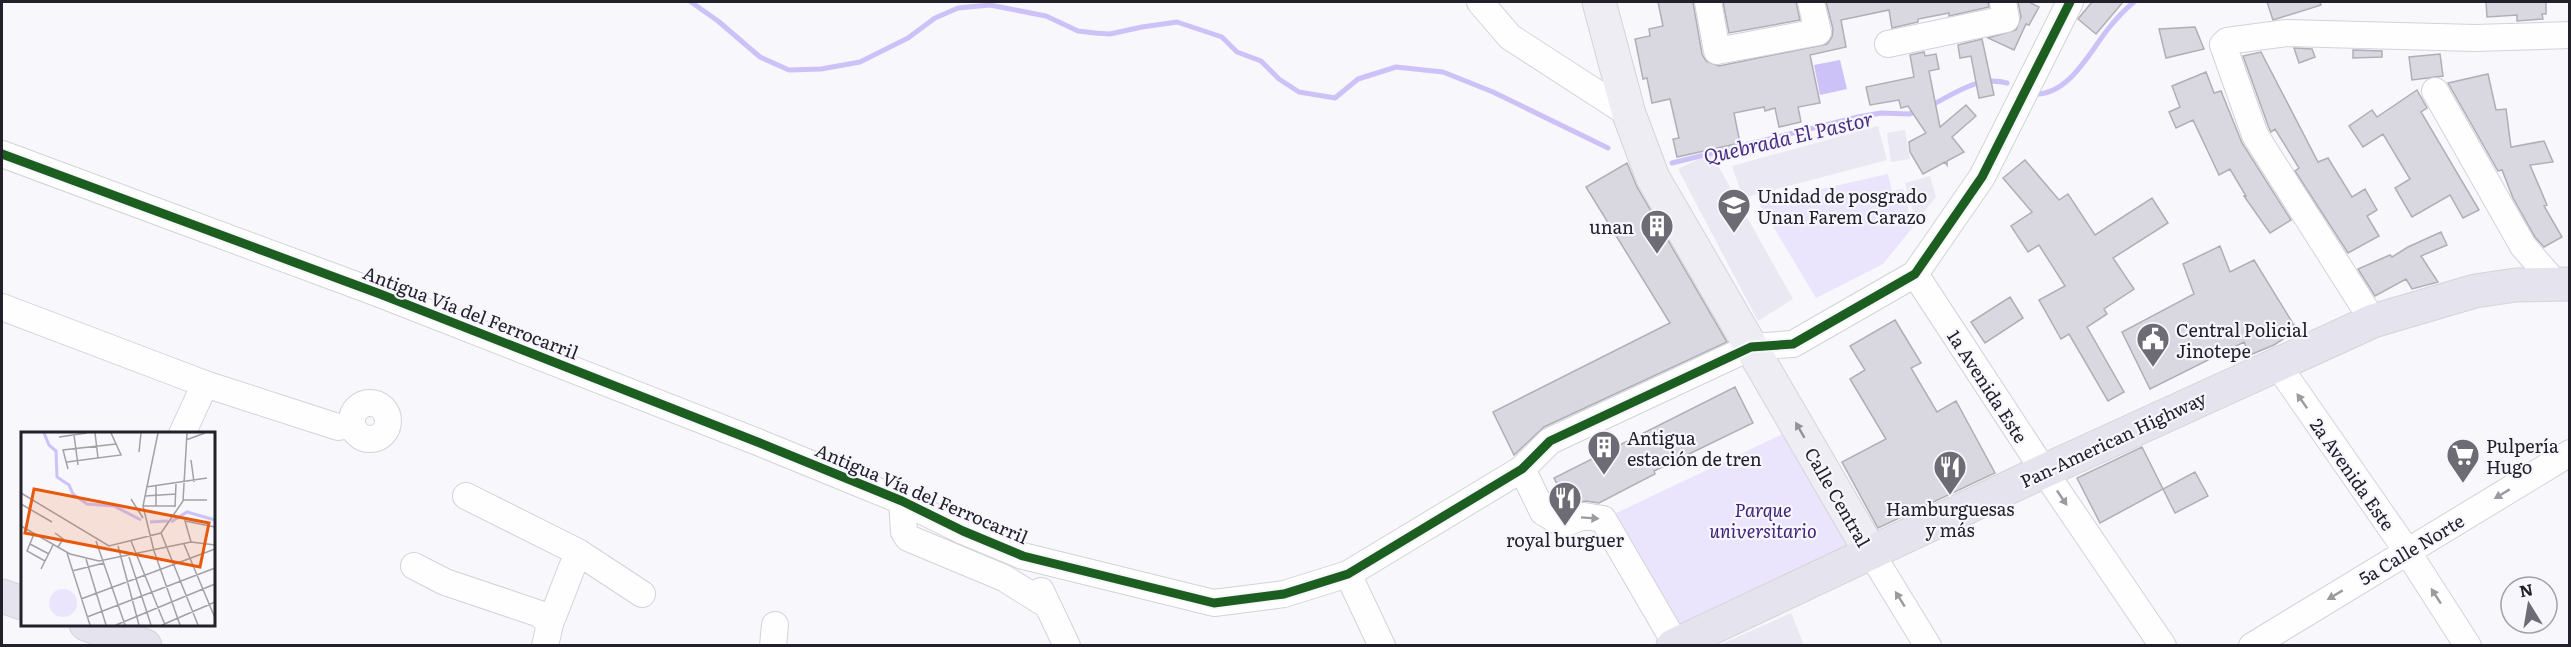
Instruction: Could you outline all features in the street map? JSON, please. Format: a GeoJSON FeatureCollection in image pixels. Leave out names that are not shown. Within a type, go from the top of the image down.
{"type":"FeatureCollection","features":[{"type":"Feature","properties":{"kind":"highway","name":"Pan-American Highway"},"geometry":{"type":"LineString","coordinates":[[1675,645],[2044,471],[2373,321],[2475,291],[2516,285],[2562,284]]}},
{"type":"Feature","properties":{"kind":"highway"},"geometry":{"type":"LineString","coordinates":[[2,596],[21,603]]}},
{"type":"Feature","properties":{"kind":"highway"},"geometry":{"type":"LineString","coordinates":[[94,626],[135,644]]}},
{"type":"Feature","properties":{"kind":"main road","name":"Calle Central"},"geometry":{"type":"LineString","coordinates":[[1599,2],[1629,114],[1653,178],[1871,554]]}},
{"type":"Feature","properties":{"kind":"street"},"geometry":{"type":"LineString","coordinates":[[1480,2],[1510,38],[1629,114]]}},
{"type":"Feature","properties":{"kind":"street"},"geometry":{"type":"LineString","coordinates":[[1707,2],[1717,51],[1818,32],[1811,2]]}},
{"type":"Feature","properties":{"kind":"street"},"geometry":{"type":"LineString","coordinates":[[1888,44],[2006,19],[2003,2]]}},
{"type":"Feature","properties":{"kind":"street","name":"Antigua Vía del Ferrocarril"},"geometry":{"type":"LineString","coordinates":[[2,154],[380,294],[760,443],[902,501],[963,531],[1023,556],[1214,603],[1284,594],[1348,574],[1522,469],[1550,441],[1751,346],[1793,344],[1915,274],[1982,177],[2070,2]]}},
{"type":"Feature","properties":{"kind":"street"},"geometry":{"type":"LineString","coordinates":[[2373,321],[2255,135],[2223,45],[2227,41],[2287,33],[2475,38],[2570,35]]}},
{"type":"Feature","properties":{"kind":"street"},"geometry":{"type":"LineString","coordinates":[[2435,91],[2523,246],[2562,284]]}},
{"type":"Feature","properties":{"kind":"street","name":"1a Avenida Este"},"geometry":{"type":"LineString","coordinates":[[1915,274],[2044,471],[2163,645]]}},
{"type":"Feature","properties":{"kind":"street"},"geometry":{"type":"LineString","coordinates":[[2,308],[205,384],[338,427],[351,425]]}},
{"type":"Feature","properties":{"kind":"street","name":"2a Avenida Este"},"geometry":{"type":"LineString","coordinates":[[2277,364],[2407,551],[2468,645]]}},
{"type":"Feature","properties":{"kind":"street"},"geometry":{"type":"LineString","coordinates":[[183,432],[205,384]]}},
{"type":"Feature","properties":{"kind":"street","name":"5a Calle Norte"},"geometry":{"type":"LineString","coordinates":[[2252,645],[2570,453]]}},
{"type":"Feature","properties":{"kind":"street"},"geometry":{"type":"LineString","coordinates":[[1522,469],[1543,513],[1563,524],[1584,516],[1603,519],[1675,645]]}},
{"type":"Feature","properties":{"kind":"street"},"geometry":{"type":"LineString","coordinates":[[466,496],[578,552],[642,594]]}},
{"type":"Feature","properties":{"kind":"street"},"geometry":{"type":"LineString","coordinates":[[902,501],[904,532],[908,538],[1004,578],[1047,605]]}},
{"type":"Feature","properties":{"kind":"street"},"geometry":{"type":"LineString","coordinates":[[547,635],[578,552]]}},
{"type":"Feature","properties":{"kind":"street","name":"Calle Central"},"geometry":{"type":"LineString","coordinates":[[1871,554],[1928,645]]}},
{"type":"Feature","properties":{"kind":"street"},"geometry":{"type":"LineString","coordinates":[[1023,556],[1067,645]]}},
{"type":"Feature","properties":{"kind":"street"},"geometry":{"type":"LineString","coordinates":[[414,566],[445,582],[540,614],[547,635]]}},
{"type":"Feature","properties":{"kind":"street"},"geometry":{"type":"LineString","coordinates":[[1348,574],[1382,645]]}},
{"type":"Feature","properties":{"kind":"shaded area"},"geometry":{"type":"Polygon","coordinates":[[[1840,60],[1847,89],[1820,95],[1814,65],[1840,60]]]}},
{"type":"Feature","properties":{"kind":"shaded area","name":"Unidad de posgrado Unan Farem Carazo"},"geometry":{"type":"Polygon","coordinates":[[[1878,126],[1887,160],[1743,198],[1732,166],[1878,126]]]}},
{"type":"Feature","properties":{"kind":"shaded area"},"geometry":{"type":"Polygon","coordinates":[[[1905,130],[1910,159],[1891,162],[1887,133],[1905,130]]]}},
{"type":"Feature","properties":{"kind":"shaded area","name":"Unidad de posgrado Unan Farem Carazo"},"geometry":{"type":"Polygon","coordinates":[[[1711,153],[1793,299],[1758,321],[1678,169],[1711,153]]]}},
{"type":"Feature","properties":{"kind":"shaded area"},"geometry":{"type":"Polygon","coordinates":[[[1930,176],[1936,197],[1916,222],[1905,183],[1930,176]]]}},
{"type":"Feature","properties":{"kind":"shaded area"},"geometry":{"type":"Polygon","coordinates":[[[1791,613],[1804,645],[1719,645],[1791,613]]]}},
{"type":"Feature","properties":{"kind":"green space"},"geometry":{"type":"Polygon","coordinates":[[[1888,174],[1892,191],[1903,189],[1913,227],[1883,264],[1816,298],[1759,203],[1888,174]]]}},
{"type":"Feature","properties":{"kind":"green space","name":"Parque universitario"},"geometry":{"type":"Polygon","coordinates":[[[1791,430],[1859,551],[1680,630],[1610,516],[1791,430]]]}},
{"type":"Feature","properties":{"kind":"building"},"geometry":{"type":"Polygon","coordinates":[[[1658,2],[1693,2],[1702,54],[1706,61],[1719,66],[1827,44],[1832,37],[1833,29],[1826,2],[1988,2],[1989,7],[1949,16],[1949,13],[1918,19],[1918,22],[1892,28],[1889,10],[1841,20],[1846,47],[1810,55],[1820,103],[1798,107],[1801,122],[1779,127],[1775,108],[1765,111],[1764,107],[1734,113],[1740,143],[1677,157],[1673,139],[1679,138],[1670,99],[1652,103],[1647,78],[1643,79],[1635,39],[1650,36],[1649,29],[1663,26],[1658,2]]]}},
{"type":"Feature","properties":{"kind":"building"},"geometry":{"type":"Polygon","coordinates":[[[1723,2],[1796,2],[1800,20],[1729,33],[1723,2]]]}},
{"type":"Feature","properties":{"kind":"building"},"geometry":{"type":"Polygon","coordinates":[[[2018,2],[2029,2],[2039,7],[2029,25],[2026,24],[2014,50],[1988,38],[2016,30],[2021,17],[2018,2]]]}},
{"type":"Feature","properties":{"kind":"building"},"geometry":{"type":"Polygon","coordinates":[[[2092,2],[2123,2],[2096,34],[2078,19],[2092,2]]]}},
{"type":"Feature","properties":{"kind":"building"},"geometry":{"type":"Polygon","coordinates":[[[2267,2],[2320,2],[2321,5],[2273,20],[2267,2]]]}},
{"type":"Feature","properties":{"kind":"building"},"geometry":{"type":"Polygon","coordinates":[[[2486,2],[2546,2],[2546,14],[2542,14],[2543,19],[2517,21],[2517,15],[2487,17],[2486,2]]]}},
{"type":"Feature","properties":{"kind":"building"},"geometry":{"type":"Polygon","coordinates":[[[2195,27],[2204,49],[2166,58],[2159,29],[2195,27]]]}},
{"type":"Feature","properties":{"kind":"building"},"geometry":{"type":"Polygon","coordinates":[[[1982,39],[1994,95],[1979,98],[1971,56],[1960,58],[1958,45],[1982,39]]]}},
{"type":"Feature","properties":{"kind":"building"},"geometry":{"type":"Polygon","coordinates":[[[2294,48],[2312,49],[2315,57],[2299,63],[2294,48]]]}},
{"type":"Feature","properties":{"kind":"building"},"geometry":{"type":"Polygon","coordinates":[[[2353,50],[2382,51],[2382,57],[2353,58],[2353,50]]]}},
{"type":"Feature","properties":{"kind":"building"},"geometry":{"type":"Polygon","coordinates":[[[1924,52],[1925,56],[1936,54],[1939,69],[1929,71],[1940,127],[1966,105],[1976,116],[1952,137],[1964,152],[1947,161],[1947,165],[1945,162],[1923,174],[1910,152],[1909,142],[1926,133],[1908,106],[1901,108],[1899,100],[1870,105],[1866,87],[1914,77],[1910,55],[1924,52]]]}},
{"type":"Feature","properties":{"kind":"building"},"geometry":{"type":"Polygon","coordinates":[[[2261,52],[2318,162],[2328,158],[2352,197],[2365,189],[2377,210],[2367,216],[2379,236],[2348,253],[2295,171],[2299,168],[2275,129],[2271,132],[2269,128],[2243,56],[2261,52]]]}},
{"type":"Feature","properties":{"kind":"building"},"geometry":{"type":"Polygon","coordinates":[[[2440,54],[2443,76],[2412,80],[2409,57],[2440,54]]]}},
{"type":"Feature","properties":{"kind":"building"},"geometry":{"type":"Polygon","coordinates":[[[2206,72],[2214,93],[2221,91],[2242,143],[2291,220],[2270,233],[2244,196],[2246,196],[2230,169],[2219,175],[2193,120],[2176,128],[2169,112],[2180,107],[2172,86],[2206,72]]]}},
{"type":"Feature","properties":{"kind":"building"},"geometry":{"type":"Polygon","coordinates":[[[2488,74],[2496,110],[2506,109],[2511,147],[2544,141],[2553,162],[2530,165],[2547,205],[2544,206],[2562,237],[2544,247],[2535,237],[2513,198],[2502,170],[2498,171],[2448,83],[2488,74]]]}},
{"type":"Feature","properties":{"kind":"building"},"geometry":{"type":"Polygon","coordinates":[[[2417,90],[2427,108],[2421,112],[2479,210],[2463,218],[2450,195],[2412,217],[2395,188],[2410,179],[2383,134],[2363,147],[2349,126],[2372,110],[2377,117],[2417,90]]]}},
{"type":"Feature","properties":{"kind":"building"},"geometry":{"type":"Polygon","coordinates":[[[2025,160],[2059,200],[2068,194],[2095,235],[2152,198],[2168,223],[2113,258],[2134,289],[2104,309],[2107,314],[2087,327],[2124,392],[2108,401],[2069,334],[2061,339],[2039,300],[2065,286],[2039,245],[2028,252],[2011,226],[2032,212],[2003,178],[2025,160]]]}},
{"type":"Feature","properties":{"kind":"building","name":"unan"},"geometry":{"type":"Polygon","coordinates":[[[1627,163],[1637,187],[1727,342],[1544,427],[1514,455],[1493,412],[1670,323],[1586,187],[1627,163]]]}},
{"type":"Feature","properties":{"kind":"building"},"geometry":{"type":"Polygon","coordinates":[[[2441,232],[2447,245],[2421,256],[2438,282],[2412,289],[2406,279],[2375,296],[2358,269],[2390,255],[2392,257],[2441,232]]]}},
{"type":"Feature","properties":{"kind":"building"},"geometry":{"type":"Polygon","coordinates":[[[2220,246],[2230,272],[2254,260],[2297,330],[2274,345],[2250,355],[2244,342],[2150,389],[2122,332],[2194,294],[2183,264],[2220,246]]]}},
{"type":"Feature","properties":{"kind":"building"},"geometry":{"type":"Polygon","coordinates":[[[2010,297],[2023,318],[1985,343],[1971,322],[2010,297]]]}},
{"type":"Feature","properties":{"kind":"building"},"geometry":{"type":"Polygon","coordinates":[[[1895,320],[1921,363],[1911,368],[1937,412],[1956,401],[1995,473],[1878,528],[1842,462],[1886,439],[1850,379],[1865,370],[1850,346],[1895,320]]]}},
{"type":"Feature","properties":{"kind":"building"},"geometry":{"type":"Polygon","coordinates":[[[1735,387],[1753,423],[1654,471],[1655,474],[1599,503],[1586,501],[1569,506],[1554,478],[1735,387]]]}},
{"type":"Feature","properties":{"kind":"building"},"geometry":{"type":"Polygon","coordinates":[[[2142,447],[2163,489],[2100,523],[2077,478],[2142,447]]]}},
{"type":"Feature","properties":{"kind":"building"},"geometry":{"type":"Polygon","coordinates":[[[2195,472],[2208,496],[2175,513],[2163,489],[2195,472]]]}},
{"type":"Feature","properties":{"kind":"waterway","name":"Quebrada El Pastor"},"geometry":{"type":"LineString","coordinates":[[691,2],[718,21],[760,57],[789,70],[821,69],[860,62],[908,38],[935,18],[958,8],[990,5],[1046,16],[1078,31],[1110,34],[1177,22],[1222,37],[1237,52],[1261,61],[1279,79],[1299,92],[1335,98],[1358,79],[1396,67],[1443,72],[1493,92],[1608,148]]}},
{"type":"Feature","properties":{"kind":"waterway","name":"Quebrada El Pastor"},"geometry":{"type":"LineString","coordinates":[[2032,94],[2045,93],[2067,81],[2123,11],[2134,2]]}},
{"type":"Feature","properties":{"kind":"waterway","name":"Quebrada El Pastor"},"geometry":{"type":"LineString","coordinates":[[1930,106],[1957,91],[1976,84],[1996,81],[2007,83]]}},
{"type":"Feature","properties":{"kind":"waterway","name":"Quebrada El Pastor"},"geometry":{"type":"LineString","coordinates":[[1672,163],[1858,117],[1881,113],[1909,114],[1919,111]]}},
{"type":"Feature","properties":{"kind":"cycle path"},"geometry":{"type":"LineString","coordinates":[[2,154],[380,294],[760,443],[902,501],[963,531],[1023,556],[1214,603],[1284,594],[1348,574],[1522,469],[1550,441],[1751,347],[1793,344],[1915,274],[1982,177],[2070,2]]}},
{"type":"Feature","properties":{"kind":"place","name":"Unidad de posgrado Unan Farem Carazo"},"geometry":{"type":"Point","coordinates":[1734,234]}},
{"type":"Feature","properties":{"kind":"place","name":"unan"},"geometry":{"type":"Point","coordinates":[1657,255]}},
{"type":"Feature","properties":{"kind":"place","name":"Central Policial Jinotepe"},"geometry":{"type":"Point","coordinates":[2153,368]}},
{"type":"Feature","properties":{"kind":"place","name":"Antigua estación de tren"},"geometry":{"type":"Point","coordinates":[1604,476]}},
{"type":"Feature","properties":{"kind":"place","name":"Pulpería Hugo"},"geometry":{"type":"Point","coordinates":[2463,484]}},
{"type":"Feature","properties":{"kind":"place","name":"Hamburguesas y más"},"geometry":{"type":"Point","coordinates":[1950,496]}},
{"type":"Feature","properties":{"kind":"place","name":"royal burguer"},"geometry":{"type":"Point","coordinates":[1565,527]}}]}
